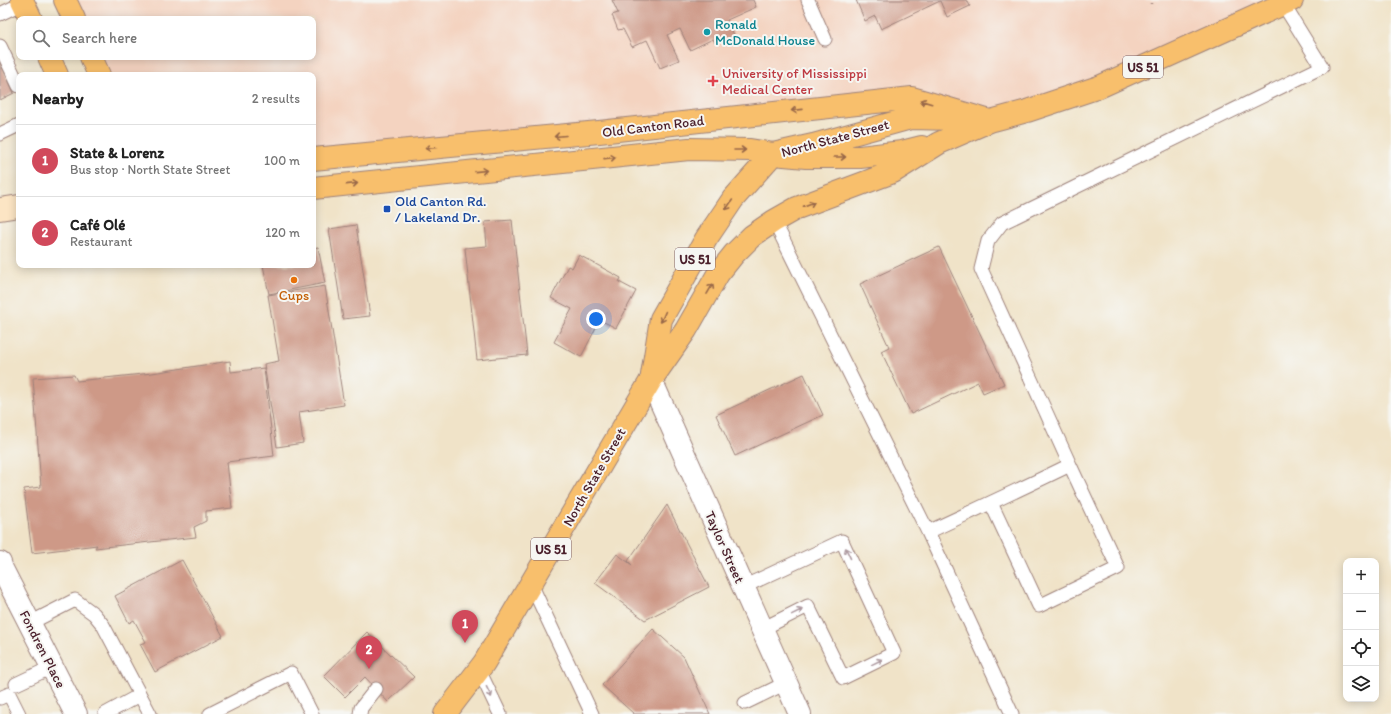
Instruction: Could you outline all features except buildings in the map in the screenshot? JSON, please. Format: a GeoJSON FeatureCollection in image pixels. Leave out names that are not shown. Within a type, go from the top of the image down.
{"type":"FeatureCollection","features":[{"type":"Feature","properties":{"kind":"main road"},"geometry":{"type":"LineString","coordinates":[[65,0],[73,16]]}},
{"type":"Feature","properties":{"kind":"main road","name":"North State Street"},"geometry":{"type":"LineString","coordinates":[[445,714],[479,670],[651,380],[686,330],[718,274],[734,254],[752,236],[797,208],[893,172],[939,142],[990,121],[1027,111],[1099,87],[1288,2]]}},
{"type":"Feature","properties":{"kind":"main road"},"geometry":{"type":"LineString","coordinates":[[50,60],[56,72]]}},
{"type":"Feature","properties":{"kind":"main road"},"geometry":{"type":"LineString","coordinates":[[92,60],[98,72]]}},
{"type":"Feature","properties":{"kind":"main road","name":"Old Canton Road"},"geometry":{"type":"LineString","coordinates":[[316,159],[599,132],[912,98],[990,121]]}},
{"type":"Feature","properties":{"kind":"main road","name":"North State Street"},"geometry":{"type":"LineString","coordinates":[[651,380],[661,319],[706,239],[733,199],[773,154],[813,145],[911,118],[990,121]]}},
{"type":"Feature","properties":{"kind":"main road","name":"Old Canton Road"},"geometry":{"type":"LineString","coordinates":[[316,188],[689,149],[750,150],[806,158],[860,157],[902,152],[939,142]]}},
{"type":"Feature","properties":{"kind":"street"},"geometry":{"type":"LineString","coordinates":[[0,209],[16,206]]}},
{"type":"Feature","properties":{"kind":"street","name":"Taylor Street"},"geometry":{"type":"LineString","coordinates":[[651,380],[800,714]]}},
{"type":"Feature","properties":{"kind":"street","name":"Fondren Place"},"geometry":{"type":"LineString","coordinates":[[0,563],[73,713]]}},
{"type":"Feature","properties":{"kind":"lane"},"geometry":{"type":"LineString","coordinates":[[808,0],[825,39]]}},
{"type":"Feature","properties":{"kind":"lane"},"geometry":{"type":"LineString","coordinates":[[991,503],[1039,606],[1118,568],[981,269],[988,241],[1002,223],[1322,67],[1288,2]]}},
{"type":"Feature","properties":{"kind":"lane"},"geometry":{"type":"LineString","coordinates":[[0,14],[25,7]]}},
{"type":"Feature","properties":{"kind":"lane"},"geometry":{"type":"LineString","coordinates":[[1,51],[16,85]]}},
{"type":"Feature","properties":{"kind":"lane"},"geometry":{"type":"LineString","coordinates":[[0,134],[16,126]]}},
{"type":"Feature","properties":{"kind":"lane"},"geometry":{"type":"LineString","coordinates":[[774,221],[928,532],[1012,714]]}},
{"type":"Feature","properties":{"kind":"lane"},"geometry":{"type":"LineString","coordinates":[[928,532],[1070,465]]}},
{"type":"Feature","properties":{"kind":"lane"},"geometry":{"type":"LineString","coordinates":[[743,587],[842,540],[894,653],[843,678],[808,606],[762,629]]}},
{"type":"Feature","properties":{"kind":"lane"},"geometry":{"type":"LineString","coordinates":[[531,584],[592,714]]}},
{"type":"Feature","properties":{"kind":"lane"},"geometry":{"type":"LineString","coordinates":[[30,623],[75,600],[94,614],[103,624],[150,714]]}},
{"type":"Feature","properties":{"kind":"lane"},"geometry":{"type":"LineString","coordinates":[[16,684],[52,668]]}},
{"type":"Feature","properties":{"kind":"lane"},"geometry":{"type":"LineString","coordinates":[[479,670],[500,714]]}},
{"type":"Feature","properties":{"kind":"lane"},"geometry":{"type":"LineString","coordinates":[[210,714],[291,673],[312,714]]}},
{"type":"Feature","properties":{"kind":"lane"},"geometry":{"type":"LineString","coordinates":[[745,703],[786,683]]}},
{"type":"Feature","properties":{"kind":"lane"},"geometry":{"type":"LineString","coordinates":[[360,714],[361,708],[376,690]]}},
{"type":"Feature","properties":{"kind":"lane"},"geometry":{"type":"LineString","coordinates":[[0,698],[9,694],[19,714]]}},
{"type":"Feature","properties":{"kind":"lane"},"geometry":{"type":"LineString","coordinates":[[105,714],[140,696]]}},
{"type":"Feature","properties":{"kind":"shaded area","name":"University of Mississippi Medical Center"},"geometry":{"type":"Polygon","coordinates":[[[65,0],[1292,0],[990,121],[912,98],[316,159],[316,72],[98,72],[92,60],[316,60],[316,16],[73,16],[65,0]]]}},
{"type":"Feature","properties":{"kind":"place","name":"Ronald McDonald House"},"geometry":{"type":"Point","coordinates":[707,32]}},
{"type":"Feature","properties":{"kind":"place","name":"University of Mississippi Medical Center"},"geometry":{"type":"Point","coordinates":[713,81]}},
{"type":"Feature","properties":{"kind":"place","name":"Old Canton Rd. / Lakeland Dr."},"geometry":{"type":"Point","coordinates":[387,209]}},
{"type":"Feature","properties":{"kind":"place","name":"Cups"},"geometry":{"type":"Point","coordinates":[294,280]}},
{"type":"Feature","properties":{"kind":"place","name":"State & Lorenz"},"geometry":{"type":"Point","coordinates":[465,643]}},
{"type":"Feature","properties":{"kind":"place","name":"Café Olé"},"geometry":{"type":"Point","coordinates":[369,669]}}]}
